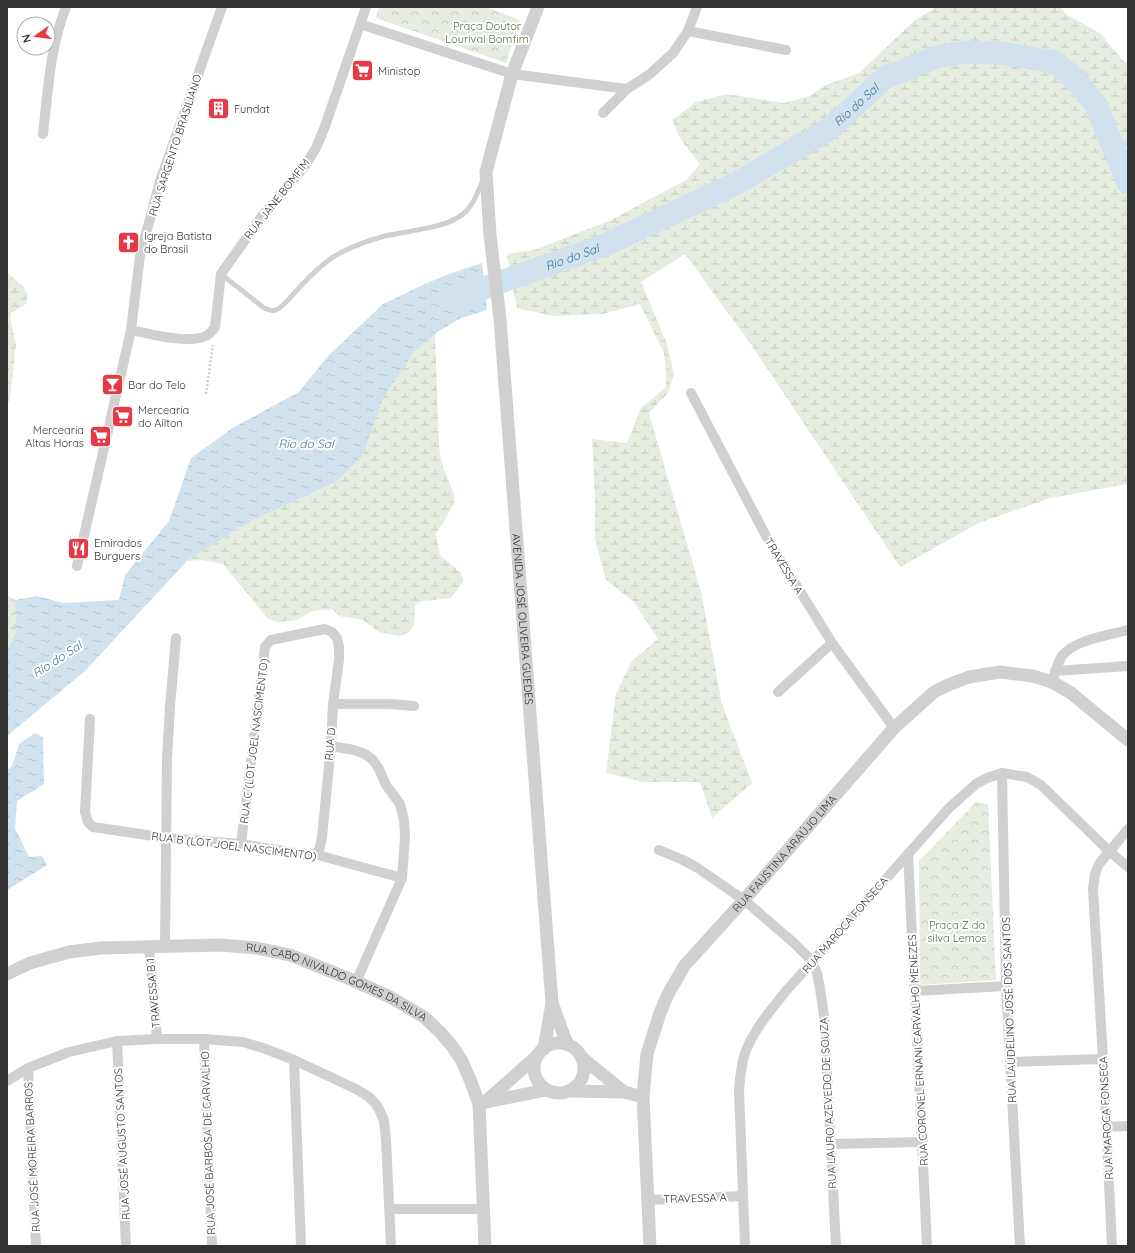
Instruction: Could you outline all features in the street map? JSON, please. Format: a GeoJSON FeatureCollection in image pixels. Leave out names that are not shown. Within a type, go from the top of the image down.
{"type":"FeatureCollection","features":[{"type":"Feature","properties":{"kind":"street"},"geometry":{"type":"LineString","coordinates":[[43,134],[49,78],[57,35],[66,7]]}},
{"type":"Feature","properties":{"kind":"street","name":"RUA SARGENTO BRASILIANO"},"geometry":{"type":"LineString","coordinates":[[77,566],[131,330],[140,256],[160,181],[222,7]]}},
{"type":"Feature","properties":{"kind":"street","name":"RUA JANE BOMFIM"},"geometry":{"type":"LineString","coordinates":[[220,274],[262,216],[305,166],[316,148],[366,7]]}},
{"type":"Feature","properties":{"kind":"street","name":"AVENIDA JOSÉ OLIVEIRA GUEDES"},"geometry":{"type":"LineString","coordinates":[[538,7],[512,74],[486,172],[490,235],[500,319],[552,1003],[567,1044]]}},
{"type":"Feature","properties":{"kind":"street"},"geometry":{"type":"LineString","coordinates":[[604,113],[627,89],[650,74],[673,53],[688,31],[697,7]]}},
{"type":"Feature","properties":{"kind":"street"},"geometry":{"type":"LineString","coordinates":[[360,24],[512,74],[627,89]]}},
{"type":"Feature","properties":{"kind":"street"},"geometry":{"type":"LineString","coordinates":[[688,31],[786,50]]}},
{"type":"Feature","properties":{"kind":"street"},"geometry":{"type":"LineString","coordinates":[[131,330],[176,338],[205,336],[215,328],[220,274]]}},
{"type":"Feature","properties":{"kind":"street","name":"TRAVESSA A"},"geometry":{"type":"LineString","coordinates":[[691,394],[766,536],[832,643],[894,728]]}},
{"type":"Feature","properties":{"kind":"street","name":"RUA C (LOT JOEL NASCIMENTO)"},"geometry":{"type":"LineString","coordinates":[[241,844],[265,650],[267,644],[271,640],[320,629],[332,632]]}},
{"type":"Feature","properties":{"kind":"street"},"geometry":{"type":"LineString","coordinates":[[1054,677],[1063,655],[1075,646],[1094,638],[1128,630]]}},
{"type":"Feature","properties":{"kind":"street","name":"RUA D"},"geometry":{"type":"LineString","coordinates":[[314,854],[319,850],[322,837],[333,704],[339,660],[337,638],[332,632]]}},
{"type":"Feature","properties":{"kind":"street"},"geometry":{"type":"LineString","coordinates":[[165,946],[168,736],[176,638]]}},
{"type":"Feature","properties":{"kind":"street"},"geometry":{"type":"LineString","coordinates":[[778,692],[832,643]]}},
{"type":"Feature","properties":{"kind":"street"},"geometry":{"type":"LineString","coordinates":[[1054,677],[1128,666]]}},
{"type":"Feature","properties":{"kind":"street","name":"RUA FAUSTINA ARAÚJO LIMA"},"geometry":{"type":"LineString","coordinates":[[650,1246],[643,1097],[647,1054],[660,1013],[668,994],[685,965],[744,900],[894,728],[934,692],[948,685],[969,677],[1006,672],[1054,677],[1128,740]]}},
{"type":"Feature","properties":{"kind":"street"},"geometry":{"type":"LineString","coordinates":[[333,704],[391,704],[414,706]]}},
{"type":"Feature","properties":{"kind":"street","name":"RUA B (LOT JOEL NASCIMENTO)"},"geometry":{"type":"LineString","coordinates":[[90,719],[86,812],[87,820],[93,827],[167,838],[241,844],[307,855],[314,854],[402,878]]}},
{"type":"Feature","properties":{"kind":"street"},"geometry":{"type":"LineString","coordinates":[[330,746],[354,750],[371,757],[376,763],[386,785],[397,800],[404,820],[405,832],[402,878],[356,982]]}},
{"type":"Feature","properties":{"kind":"street"},"geometry":{"type":"LineString","coordinates":[[1002,773],[1026,777],[1042,785],[1128,867]]}},
{"type":"Feature","properties":{"kind":"street","name":"RUA MAROCA FONSECA"},"geometry":{"type":"LineString","coordinates":[[745,1246],[739,1090],[745,1053],[755,1032],[812,961],[949,808],[976,784],[987,778],[1002,773]]}},
{"type":"Feature","properties":{"kind":"street","name":"RUA LAUDELINO JOSÉ DOS SANTOS"},"geometry":{"type":"LineString","coordinates":[[1002,773],[1006,986],[1020,1246]]}},
{"type":"Feature","properties":{"kind":"street","name":"RUA MAROCA FONSECA"},"geometry":{"type":"LineString","coordinates":[[1112,1246],[1107,1127],[1093,889],[1095,874],[1099,864],[1128,829]]}},
{"type":"Feature","properties":{"kind":"street"},"geometry":{"type":"LineString","coordinates":[[659,850],[696,867],[744,900],[794,943],[812,961]]}},
{"type":"Feature","properties":{"kind":"street","name":"RUA CORONEL ERNANI CARVALHO MENEZES"},"geometry":{"type":"LineString","coordinates":[[908,853],[927,1246]]}},
{"type":"Feature","properties":{"kind":"street","name":"RUA CABO NIVALDO GOMES DA SILVA"},"geometry":{"type":"LineString","coordinates":[[7,974],[30,963],[69,952],[101,948],[221,945],[256,948],[290,955],[390,997],[424,1017],[441,1033],[462,1061],[481,1103],[485,1246]]}},
{"type":"Feature","properties":{"kind":"street","name":"TRAVESSA B 1"},"geometry":{"type":"LineString","coordinates":[[149,946],[157,1039]]}},
{"type":"Feature","properties":{"kind":"street","name":"RUA LAURO AZEVEDO DE SOUZA"},"geometry":{"type":"LineString","coordinates":[[812,961],[817,973],[824,1016],[836,1246]]}},
{"type":"Feature","properties":{"kind":"street"},"geometry":{"type":"LineString","coordinates":[[915,991],[1006,986]]}},
{"type":"Feature","properties":{"kind":"street","name":"AVENIDA JOSÉ OLIVEIRA GUEDES"},"geometry":{"type":"LineString","coordinates":[[541,1052],[552,1003]]}},
{"type":"Feature","properties":{"kind":"street"},"geometry":{"type":"LineString","coordinates":[[7,1081],[28,1068],[69,1052],[117,1041],[204,1039],[243,1042],[294,1060],[356,1089],[369,1097],[379,1109],[384,1121],[386,1140],[391,1246]]}},
{"type":"Feature","properties":{"kind":"street","name":"RUA JOSÉ BARBOSA DE CARVALHO"},"geometry":{"type":"LineString","coordinates":[[204,1039],[212,1246]]}},
{"type":"Feature","properties":{"kind":"street","name":"RUA JOSÉ AUGUSTO SANTOS"},"geometry":{"type":"LineString","coordinates":[[117,1041],[126,1246]]}},
{"type":"Feature","properties":{"kind":"street"},"geometry":{"type":"LineString","coordinates":[[481,1103],[551,1044],[559,1043],[567,1044],[574,1048],[581,1057],[624,1092]]}},
{"type":"Feature","properties":{"kind":"street"},"geometry":{"type":"LineString","coordinates":[[541,1052],[535,1062],[534,1070],[540,1085],[546,1090],[554,1093],[570,1091],[624,1092],[643,1097]]}},
{"type":"Feature","properties":{"kind":"street"},"geometry":{"type":"LineString","coordinates":[[570,1091],[576,1087],[582,1076],[584,1065],[581,1057]]}},
{"type":"Feature","properties":{"kind":"street"},"geometry":{"type":"LineString","coordinates":[[1011,1062],[1103,1058]]}},
{"type":"Feature","properties":{"kind":"street"},"geometry":{"type":"LineString","coordinates":[[294,1060],[301,1246]]}},
{"type":"Feature","properties":{"kind":"street","name":"RUA JOSÉ MOREIRA BARROS"},"geometry":{"type":"LineString","coordinates":[[28,1068],[36,1246]]}},
{"type":"Feature","properties":{"kind":"street"},"geometry":{"type":"LineString","coordinates":[[481,1103],[546,1090]]}},
{"type":"Feature","properties":{"kind":"street"},"geometry":{"type":"LineString","coordinates":[[1107,1127],[1128,1126]]}},
{"type":"Feature","properties":{"kind":"street"},"geometry":{"type":"LineString","coordinates":[[831,1144],[923,1142]]}},
{"type":"Feature","properties":{"kind":"street","name":"TRAVESSA A"},"geometry":{"type":"LineString","coordinates":[[648,1200],[743,1196]]}},
{"type":"Feature","properties":{"kind":"street"},"geometry":{"type":"LineString","coordinates":[[390,1209],[483,1209]]}},
{"type":"Feature","properties":{"kind":"lane"},"geometry":{"type":"LineString","coordinates":[[220,274],[264,308],[275,310],[284,305],[298,288],[336,254],[361,243],[384,236],[429,227],[456,219],[463,215],[475,199],[486,172]]}},
{"type":"Feature","properties":{"kind":"path"},"geometry":{"type":"LineString","coordinates":[[206,394],[215,328]]}},
{"type":"Feature","properties":{"kind":"green space","name":"Praça Doutor Lourival Bomfim"},"geometry":{"type":"Polygon","coordinates":[[[379,7],[486,7],[520,20],[506,63],[376,18],[379,7]]]}},
{"type":"Feature","properties":{"kind":"green space"},"geometry":{"type":"Polygon","coordinates":[[[937,7],[1059,7],[1069,16],[1100,33],[1123,61],[1128,63],[1128,484],[1050,498],[979,523],[900,567],[752,346],[685,254],[641,282],[667,344],[674,374],[668,393],[649,413],[701,592],[722,704],[752,783],[712,818],[700,782],[643,782],[606,773],[616,693],[632,661],[658,639],[634,602],[606,580],[595,539],[595,495],[592,439],[627,443],[641,408],[666,387],[664,353],[640,304],[602,314],[553,316],[517,308],[507,254],[534,250],[611,220],[686,180],[700,164],[681,140],[672,120],[696,102],[727,94],[784,103],[810,96],[826,85],[859,73],[914,21],[937,7]]]}},
{"type":"Feature","properties":{"kind":"green space"},"geometry":{"type":"Polygon","coordinates":[[[7,273],[23,286],[28,295],[26,304],[11,313],[11,323],[16,344],[10,399],[7,405],[7,273]]]}},
{"type":"Feature","properties":{"kind":"green space"},"geometry":{"type":"Polygon","coordinates":[[[435,333],[439,447],[443,467],[454,494],[454,504],[436,534],[440,555],[461,573],[463,582],[451,598],[423,601],[415,606],[414,625],[408,633],[399,636],[379,632],[363,620],[339,616],[332,609],[313,611],[296,620],[277,622],[268,619],[223,564],[202,560],[187,561],[247,523],[336,482],[363,455],[383,397],[414,352],[435,333]]]}},
{"type":"Feature","properties":{"kind":"green space"},"geometry":{"type":"Polygon","coordinates":[[[7,595],[15,600],[16,632],[7,652],[7,595]]]}},
{"type":"Feature","properties":{"kind":"green space","name":"Praça Z da silva Lemos"},"geometry":{"type":"Polygon","coordinates":[[[976,802],[988,804],[996,980],[920,985],[919,861],[976,802]]]}},
{"type":"Feature","properties":{"kind":"water","name":"Rio do Sal"},"geometry":{"type":"Polygon","coordinates":[[[482,263],[487,310],[461,318],[436,333],[414,352],[383,398],[363,455],[336,482],[247,523],[187,561],[85,671],[7,736],[7,652],[16,632],[15,600],[37,596],[63,603],[119,600],[125,575],[169,521],[191,458],[234,427],[299,392],[327,357],[383,304],[427,283],[482,263]]]}},
{"type":"Feature","properties":{"kind":"water"},"geometry":{"type":"Polygon","coordinates":[[[35,733],[43,737],[44,784],[17,801],[15,828],[29,857],[42,856],[47,865],[7,890],[7,770],[12,766],[19,744],[35,733]]]}},
{"type":"Feature","properties":{"kind":"waterway","name":"Rio do Sal"},"geometry":{"type":"LineString","coordinates":[[456,298],[607,244],[737,183],[828,130],[887,76],[936,57],[964,52],[1000,53],[1055,62],[1075,79],[1096,105],[1128,183]]}},
{"type":"Feature","properties":{"kind":"place","name":"Ministop"},"geometry":{"type":"Point","coordinates":[362,71]}},
{"type":"Feature","properties":{"kind":"place","name":"Fundat"},"geometry":{"type":"Point","coordinates":[219,109]}},
{"type":"Feature","properties":{"kind":"place","name":"Igreja Batista do Brasil"},"geometry":{"type":"Point","coordinates":[129,242]}},
{"type":"Feature","properties":{"kind":"place","name":"Bar do Telo"},"geometry":{"type":"Point","coordinates":[113,385]}},
{"type":"Feature","properties":{"kind":"place","name":"Mercearia do Ailton"},"geometry":{"type":"Point","coordinates":[122,416]}},
{"type":"Feature","properties":{"kind":"place","name":"Mercearia Altas Horas"},"geometry":{"type":"Point","coordinates":[100,436]}},
{"type":"Feature","properties":{"kind":"place","name":"Emirados Burguers"},"geometry":{"type":"Point","coordinates":[79,549]}}]}
